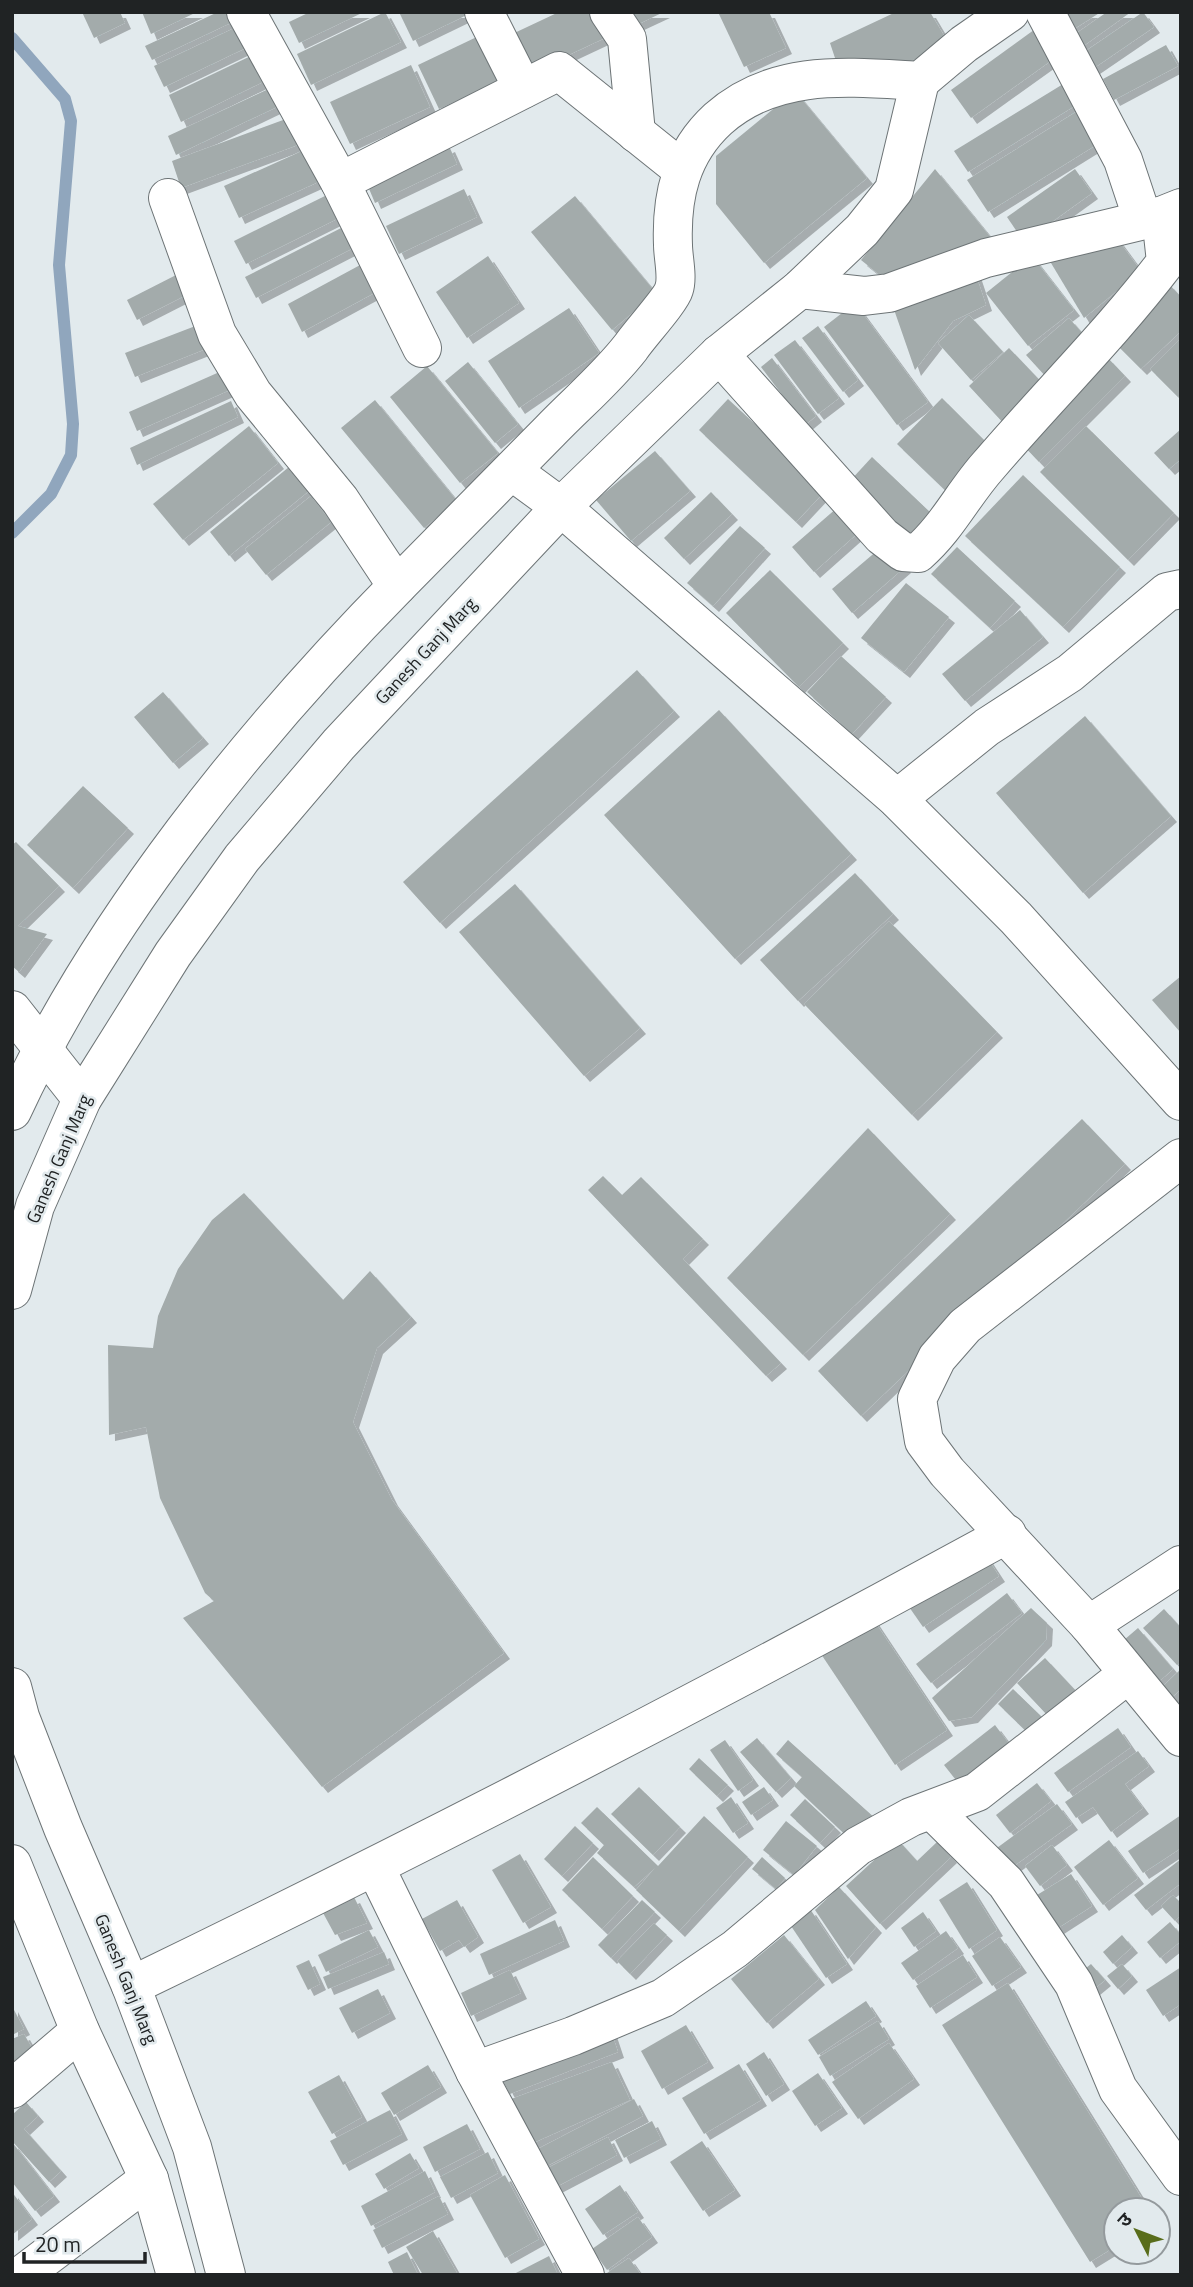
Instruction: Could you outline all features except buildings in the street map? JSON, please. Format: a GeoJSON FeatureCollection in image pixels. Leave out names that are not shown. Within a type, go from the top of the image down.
{"type":"FeatureCollection","features":[{"type":"Feature","properties":{"kind":"street"},"geometry":{"type":"LineString","coordinates":[[246,12],[340,182],[422,348]]}},
{"type":"Feature","properties":{"kind":"street"},"geometry":{"type":"LineString","coordinates":[[484,12],[523,89]]}},
{"type":"Feature","properties":{"kind":"street"},"geometry":{"type":"LineString","coordinates":[[609,12],[627,39],[636,133]]}},
{"type":"Feature","properties":{"kind":"street"},"geometry":{"type":"LineString","coordinates":[[719,354],[882,536],[904,552],[918,553],[936,538],[979,475],[1054,390],[1100,344],[1167,262],[1161,215],[1123,160],[1045,12]]}},
{"type":"Feature","properties":{"kind":"street"},"geometry":{"type":"LineString","coordinates":[[12,1111],[42,1048],[142,890],[201,808],[275,719],[397,586],[614,369],[674,289],[672,223],[680,168],[717,120],[755,93],[795,81],[838,76],[920,81],[1000,15]]}},
{"type":"Feature","properties":{"kind":"street"},"geometry":{"type":"LineString","coordinates":[[340,182],[559,71],[680,168]]}},
{"type":"Feature","properties":{"kind":"street","name":"Ganesh Ganj Marg"},"geometry":{"type":"LineString","coordinates":[[12,1290],[35,1206],[82,1099],[173,954],[242,858],[339,744],[561,507],[719,354],[800,289],[862,230],[894,190],[920,81]]}},
{"type":"Feature","properties":{"kind":"street"},"geometry":{"type":"LineString","coordinates":[[168,198],[223,344],[253,394],[340,500],[397,586]]}},
{"type":"Feature","properties":{"kind":"street"},"geometry":{"type":"LineString","coordinates":[[800,289],[864,296],[889,293],[986,258],[1161,215]]}},
{"type":"Feature","properties":{"kind":"street"},"geometry":{"type":"LineString","coordinates":[[512,471],[561,507],[897,799],[1016,918],[1181,1101]]}},
{"type":"Feature","properties":{"kind":"street"},"geometry":{"type":"LineString","coordinates":[[897,799],[987,727],[1070,673],[1167,592],[1181,589]]}},
{"type":"Feature","properties":{"kind":"street"},"geometry":{"type":"LineString","coordinates":[[12,1010],[82,1099]]}},
{"type":"Feature","properties":{"kind":"street"},"geometry":{"type":"LineString","coordinates":[[1181,1158],[965,1326],[937,1358],[918,1399],[924,1441],[947,1472],[1089,1625],[1181,1737]]}},
{"type":"Feature","properties":{"kind":"street"},"geometry":{"type":"LineString","coordinates":[[131,1986],[376,1868],[733,1684],[1007,1534]]}},
{"type":"Feature","properties":{"kind":"street"},"geometry":{"type":"LineString","coordinates":[[1089,1625],[1181,1565]]}},
{"type":"Feature","properties":{"kind":"street"},"geometry":{"type":"LineString","coordinates":[[475,2071],[573,2036],[663,1998],[735,1949],[858,1846],[911,1817],[933,1811],[976,1792],[1128,1674]]}},
{"type":"Feature","properties":{"kind":"street","name":"Ganesh Ganj Marg"},"geometry":{"type":"LineString","coordinates":[[12,1687],[20,1717],[58,1816],[131,1986],[192,2147],[226,2275]]}},
{"type":"Feature","properties":{"kind":"street"},"geometry":{"type":"LineString","coordinates":[[933,1811],[1006,1883],[1073,1984],[1118,2089],[1181,2176]]}},
{"type":"Feature","properties":{"kind":"street"},"geometry":{"type":"LineString","coordinates":[[12,1864],[80,2031],[149,2179],[176,2275]]}},
{"type":"Feature","properties":{"kind":"street"},"geometry":{"type":"LineString","coordinates":[[376,1868],[475,2071],[585,2275]]}},
{"type":"Feature","properties":{"kind":"street"},"geometry":{"type":"LineString","coordinates":[[12,2089],[80,2031]]}},
{"type":"Feature","properties":{"kind":"street"},"geometry":{"type":"LineString","coordinates":[[23,2275],[149,2179]]}},
{"type":"Feature","properties":{"kind":"waterway"},"geometry":{"type":"LineString","coordinates":[[12,38],[65,99],[71,121],[59,265],[73,424],[71,455],[51,494],[12,533]]}}]}
